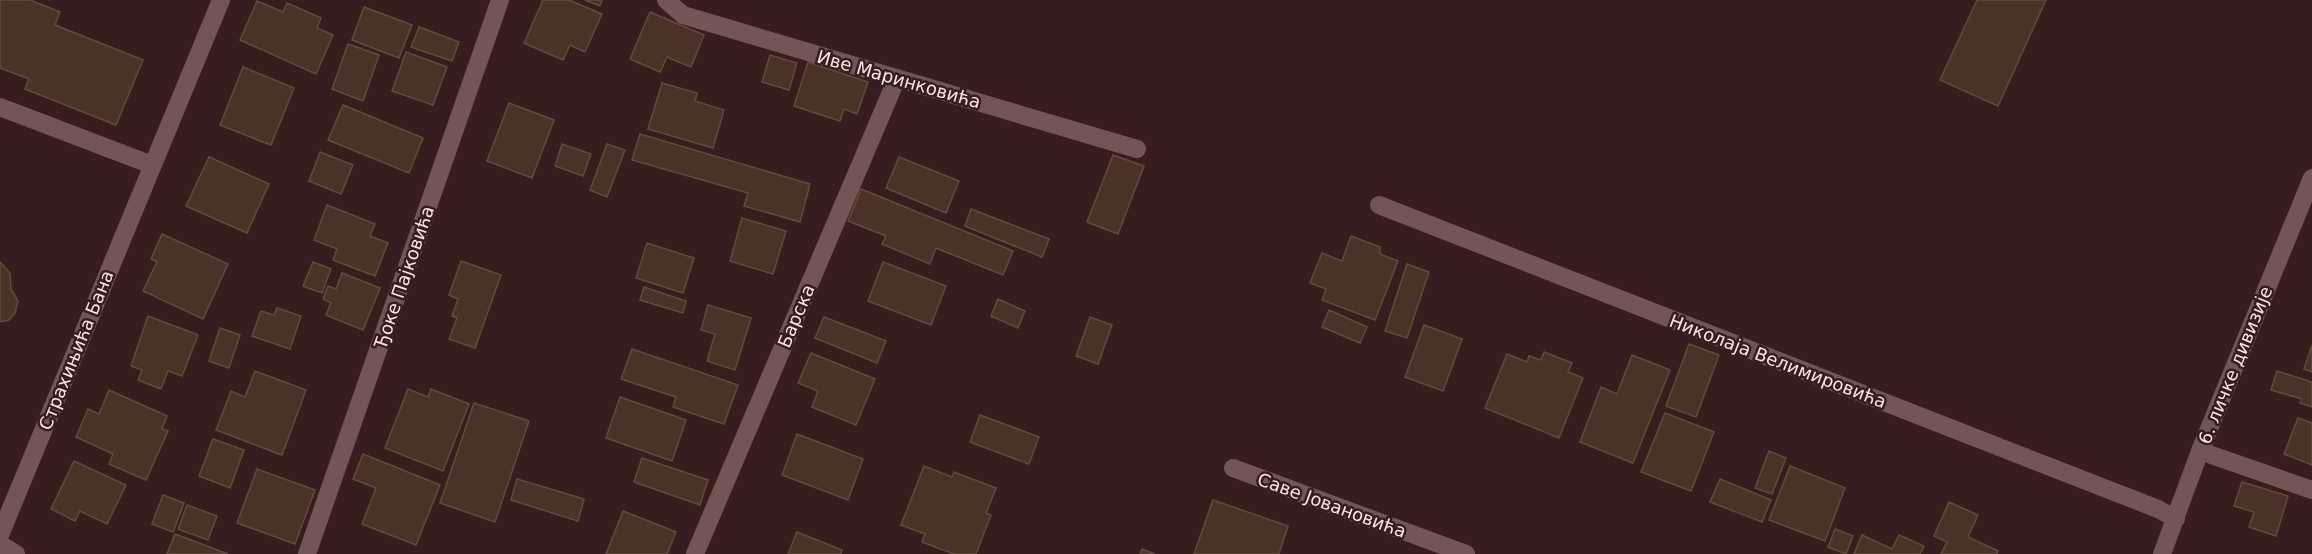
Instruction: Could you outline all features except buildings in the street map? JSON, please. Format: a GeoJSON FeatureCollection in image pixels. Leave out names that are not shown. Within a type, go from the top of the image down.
{"type":"FeatureCollection","features":[{"type":"Feature","properties":{"kind":"street","name":"Страхињића Бана"},"geometry":{"type":"LineString","coordinates":[[0,535],[5,510],[221,0]]}},
{"type":"Feature","properties":{"kind":"street","name":"Ђоке Пајковића"},"geometry":{"type":"LineString","coordinates":[[308,554],[500,0]]}},
{"type":"Feature","properties":{"kind":"street","name":"Иве Маринковића"},"geometry":{"type":"LineString","coordinates":[[666,0],[683,15],[1137,149]]}},
{"type":"Feature","properties":{"kind":"street","name":"Барска"},"geometry":{"type":"LineString","coordinates":[[695,554],[897,78]]}},
{"type":"Feature","properties":{"kind":"street"},"geometry":{"type":"LineString","coordinates":[[0,107],[152,165]]}},
{"type":"Feature","properties":{"kind":"street","name":"6. личке дивизије"},"geometry":{"type":"LineString","coordinates":[[2162,554],[2200,452],[2310,188]]}},
{"type":"Feature","properties":{"kind":"street","name":"Николаја Велимировића"},"geometry":{"type":"LineString","coordinates":[[1379,205],[2158,509],[2176,519]]}},
{"type":"Feature","properties":{"kind":"street"},"geometry":{"type":"LineString","coordinates":[[2200,452],[2312,490]]}},
{"type":"Feature","properties":{"kind":"street","name":"Саве Јовановића"},"geometry":{"type":"LineString","coordinates":[[1233,468],[1466,554]]}},
{"type":"Feature","properties":{"kind":"street"},"geometry":{"type":"LineString","coordinates":[[0,544],[16,554]]}}]}
